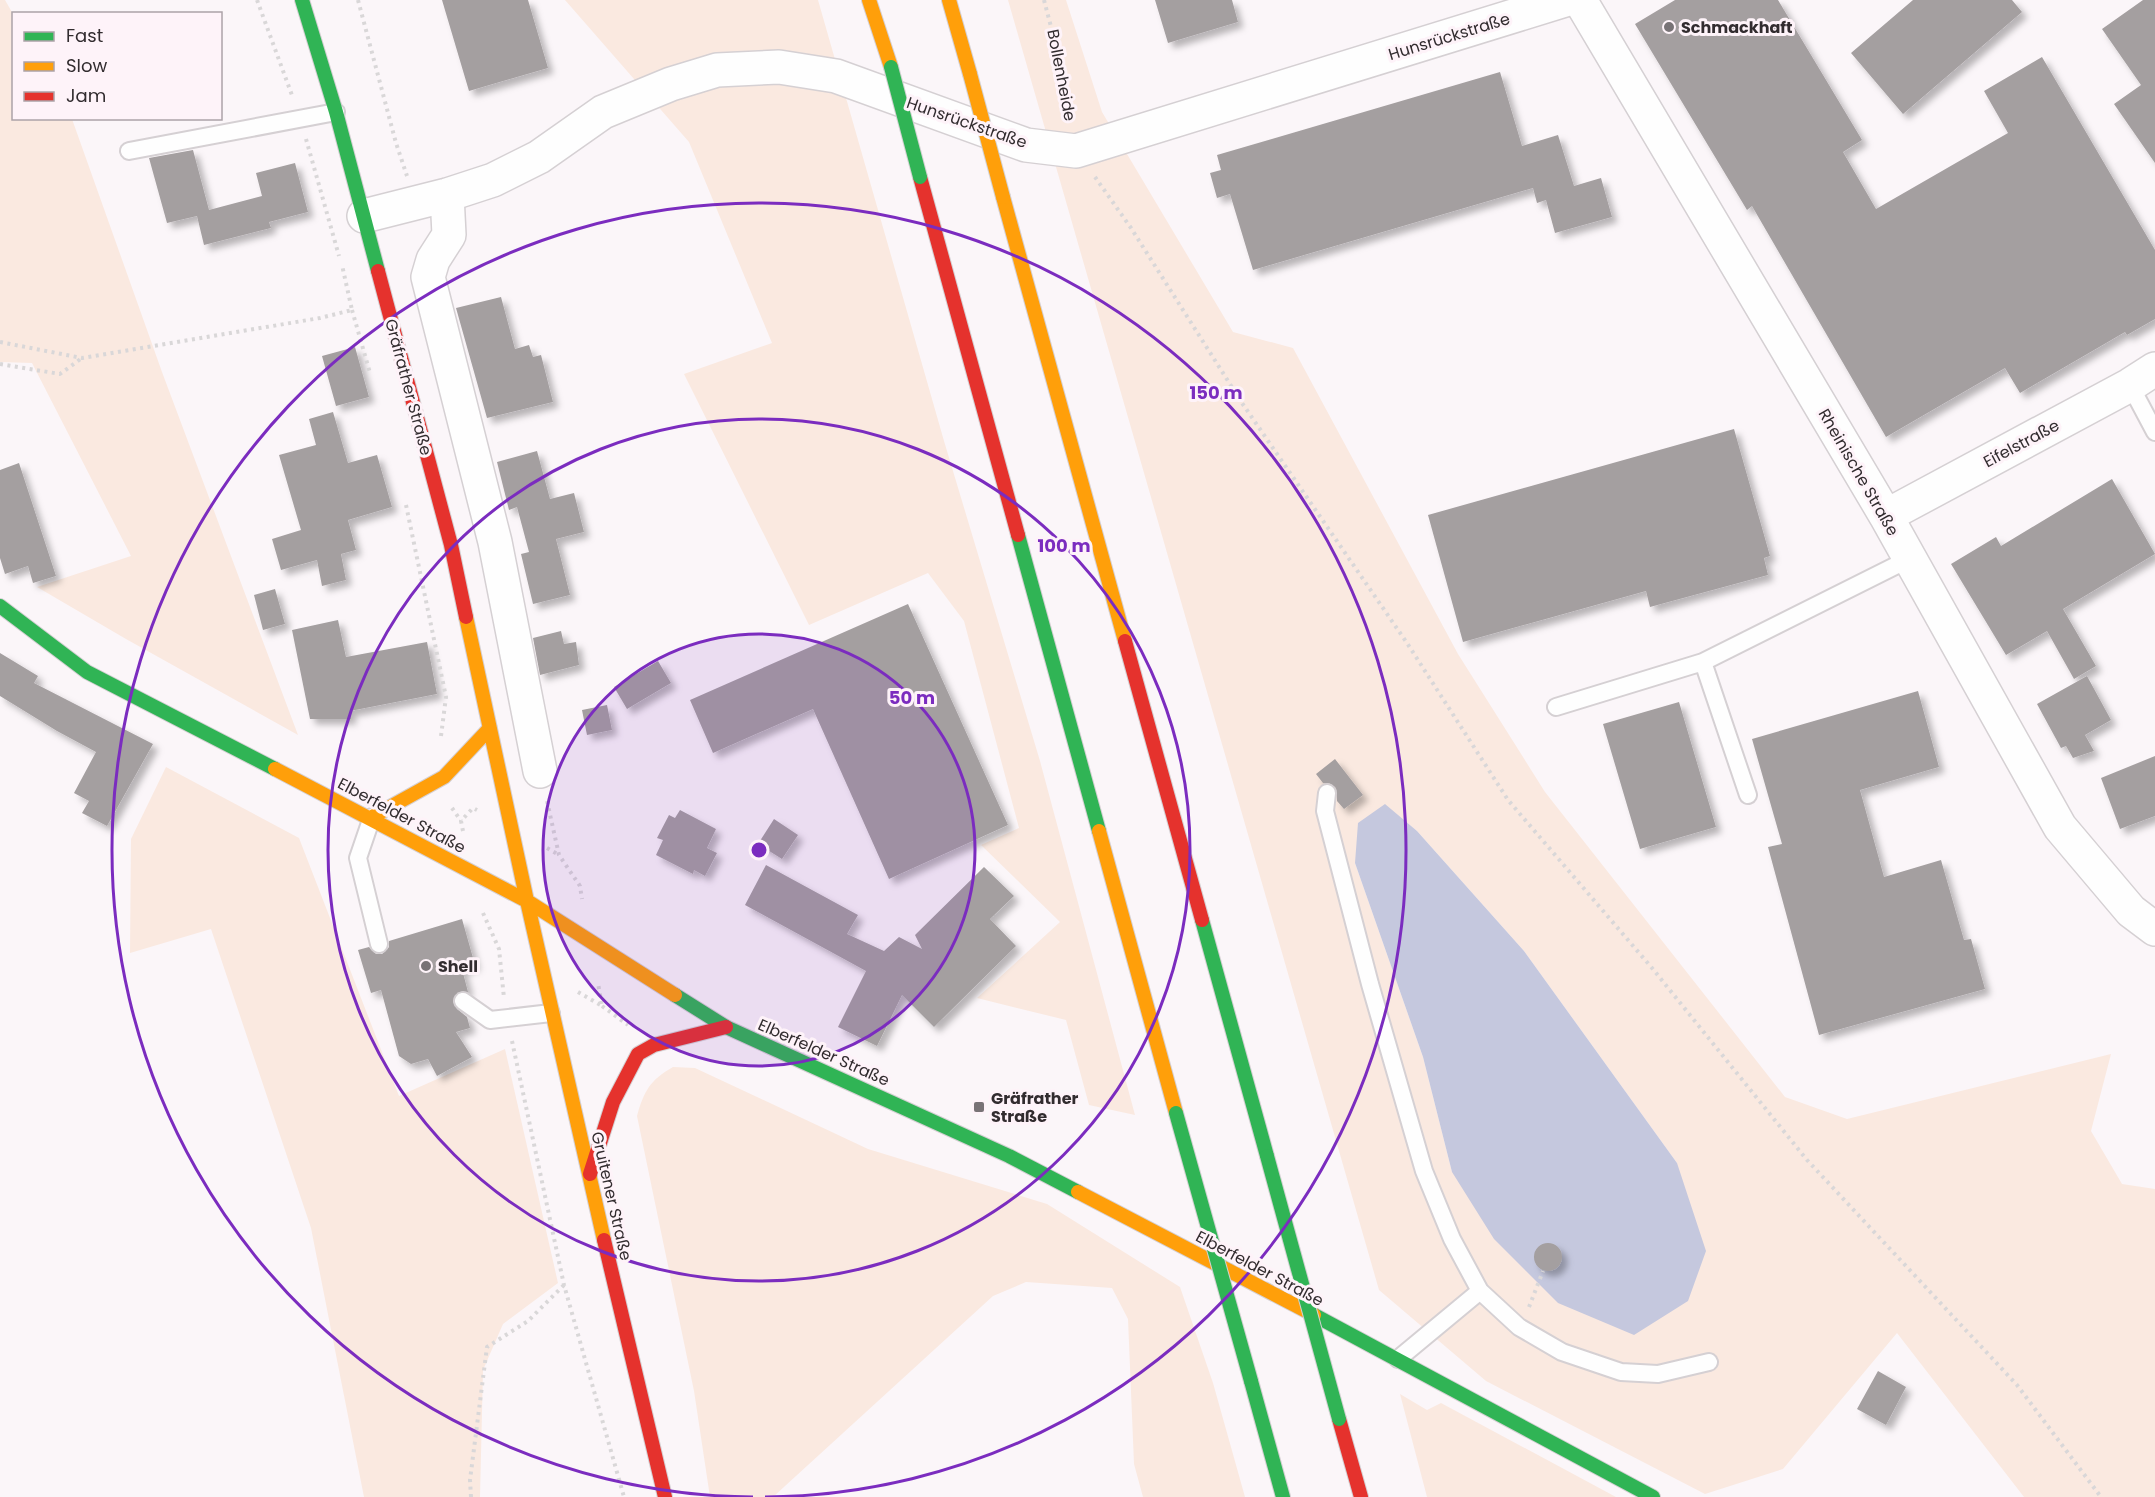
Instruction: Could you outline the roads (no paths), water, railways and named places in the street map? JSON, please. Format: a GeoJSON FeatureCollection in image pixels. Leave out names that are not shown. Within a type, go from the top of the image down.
{"type":"FeatureCollection","features":[{"type":"Feature","properties":{"kind":"main road","name":"Gräfrather Straße"},"geometry":{"type":"LineString","coordinates":[[302,0],[336,112],[451,545],[503,778],[527,901]]}},
{"type":"Feature","properties":{"kind":"main road"},"geometry":{"type":"LineString","coordinates":[[869,0],[891,67],[1283,1497]]}},
{"type":"Feature","properties":{"kind":"main road"},"geometry":{"type":"LineString","coordinates":[[949,0],[1361,1497]]}},
{"type":"Feature","properties":{"kind":"main road","name":"Elberfelder Straße"},"geometry":{"type":"LineString","coordinates":[[0,606],[87,672],[372,817],[527,901],[590,944],[726,1027],[1009,1156],[1398,1359],[1653,1497]]}},
{"type":"Feature","properties":{"kind":"main road"},"geometry":{"type":"LineString","coordinates":[[372,817],[434,785],[490,728]]}},
{"type":"Feature","properties":{"kind":"main road","name":"Gruitener Straße"},"geometry":{"type":"LineString","coordinates":[[527,901],[551,1013],[665,1497]]}},
{"type":"Feature","properties":{"kind":"main road"},"geometry":{"type":"LineString","coordinates":[[590,1174],[613,1102],[638,1054],[654,1046],[726,1027]]}},
{"type":"Feature","properties":{"kind":"street","name":"Hunsrückstraße"},"geometry":{"type":"LineString","coordinates":[[364,216],[432,199],[493,180],[539,157],[603,112],[670,84],[717,70],[779,67],[836,76],[1026,145],[1076,151],[1565,0]]}},
{"type":"Feature","properties":{"kind":"street","name":"Rheinische Straße"},"geometry":{"type":"LineString","coordinates":[[1580,0],[1886,516],[2060,826],[2131,911],[2155,929]]}},
{"type":"Feature","properties":{"kind":"street"},"geometry":{"type":"LineString","coordinates":[[432,199],[449,236],[433,260],[428,277],[495,542],[540,771]]}},
{"type":"Feature","properties":{"kind":"street","name":"Eifelstraße"},"geometry":{"type":"LineString","coordinates":[[1886,516],[2143,377]]}},
{"type":"Feature","properties":{"kind":"lane"},"geometry":{"type":"LineString","coordinates":[[129,151],[336,112]]}},
{"type":"Feature","properties":{"kind":"lane"},"geometry":{"type":"LineString","coordinates":[[2143,377],[2155,432]]}},
{"type":"Feature","properties":{"kind":"lane"},"geometry":{"type":"LineString","coordinates":[[1556,707],[1702,662],[1909,559]]}},
{"type":"Feature","properties":{"kind":"lane"},"geometry":{"type":"LineString","coordinates":[[1702,662],[1748,795]]}},
{"type":"Feature","properties":{"kind":"lane"},"geometry":{"type":"LineString","coordinates":[[503,778],[540,771]]}},
{"type":"Feature","properties":{"kind":"lane"},"geometry":{"type":"LineString","coordinates":[[1327,793],[1325,811],[1370,984],[1424,1171],[1452,1239],[1480,1291],[1497,1310],[1522,1329],[1562,1352],[1621,1372],[1658,1374],[1709,1362]]}},
{"type":"Feature","properties":{"kind":"lane"},"geometry":{"type":"LineString","coordinates":[[372,817],[358,858],[379,944]]}},
{"type":"Feature","properties":{"kind":"lane"},"geometry":{"type":"LineString","coordinates":[[463,1001],[489,1020],[551,1013]]}},
{"type":"Feature","properties":{"kind":"lane"},"geometry":{"type":"LineString","coordinates":[[1398,1359],[1480,1291]]}},
{"type":"Feature","properties":{"kind":"water"},"geometry":{"type":"Polygon","coordinates":[[[1385,804],[1417,831],[1524,951],[1677,1163],[1706,1251],[1688,1301],[1634,1335],[1558,1303],[1494,1239],[1452,1172],[1423,1057],[1355,863],[1358,823],[1385,804]]]}},
{"type":"Feature","properties":{"kind":"place","name":"Schmackhaft"},"geometry":{"type":"Point","coordinates":[1669,27]}},
{"type":"Feature","properties":{"kind":"place","name":"Shell"},"geometry":{"type":"Point","coordinates":[426,966]}},
{"type":"Feature","properties":{"kind":"place","name":"Gräfrather Straße"},"geometry":{"type":"Point","coordinates":[979,1107]}}]}
